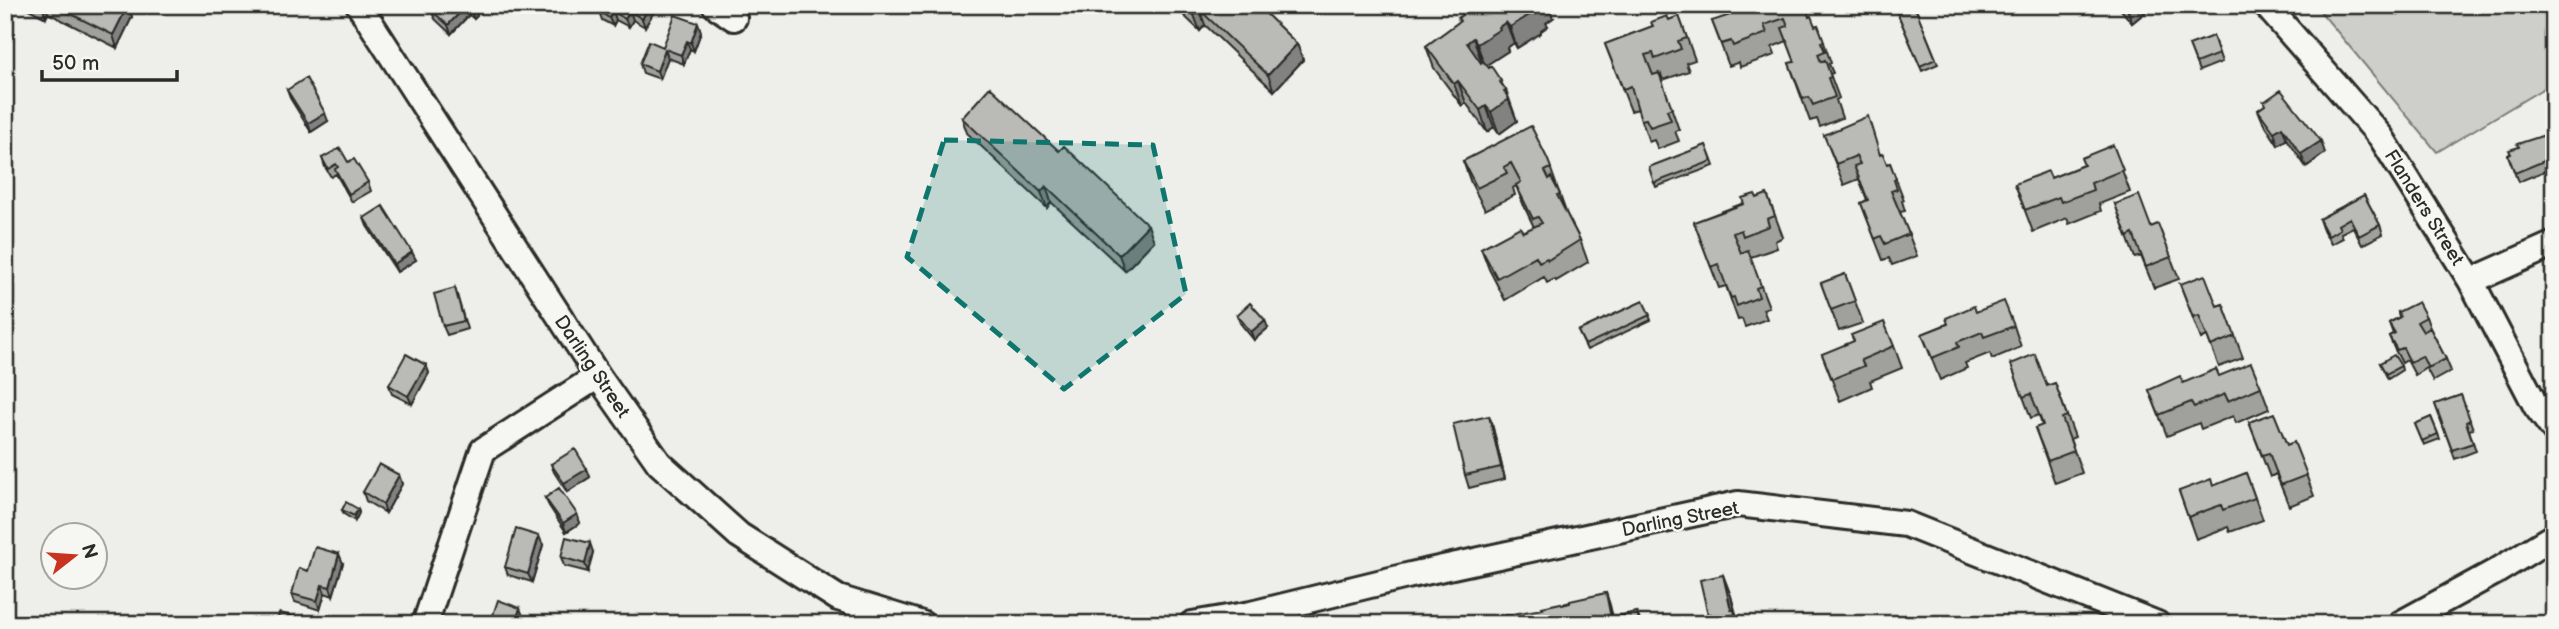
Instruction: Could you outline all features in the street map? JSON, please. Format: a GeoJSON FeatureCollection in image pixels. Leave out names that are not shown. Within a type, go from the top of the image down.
{"type":"FeatureCollection","features":[{"type":"Feature","properties":{"kind":"street","name":"Darling Street"},"geometry":{"type":"LineString","coordinates":[[359,5],[598,376],[659,463],[739,535],[838,598],[922,624]]}},
{"type":"Feature","properties":{"kind":"street","name":"Flanders Street"},"geometry":{"type":"LineString","coordinates":[[2266,5],[2381,137],[2472,281],[2536,407],[2554,430]]}},
{"type":"Feature","properties":{"kind":"street"},"geometry":{"type":"LineString","coordinates":[[2472,281],[2554,244]]}},
{"type":"Feature","properties":{"kind":"street"},"geometry":{"type":"LineString","coordinates":[[425,624],[483,450],[598,376]]}},
{"type":"Feature","properties":{"kind":"street","name":"Darling Street"},"geometry":{"type":"LineString","coordinates":[[1192,624],[1251,614],[1410,575],[1738,504],[1906,524],[2157,624]]}},
{"type":"Feature","properties":{"kind":"street"},"geometry":{"type":"LineString","coordinates":[[2400,624],[2497,571],[2554,536]]}},
{"type":"Feature","properties":{"kind":"highlighted area"},"geometry":{"type":"Polygon","coordinates":[[[944,140],[1153,145],[1186,294],[1064,389],[907,257],[944,140]]]}},
{"type":"Feature","properties":{"kind":"shaded area"},"geometry":{"type":"Polygon","coordinates":[[[2315,5],[2554,5],[2554,82],[2437,152],[2315,5]]]}},
{"type":"Feature","properties":{"kind":"building"},"geometry":{"type":"Polygon","coordinates":[[[53,5],[128,5],[113,35],[53,5]]]}},
{"type":"Feature","properties":{"kind":"building"},"geometry":{"type":"Polygon","coordinates":[[[437,5],[471,5],[474,8],[471,11],[466,6],[448,25],[432,11],[437,5]]]}},
{"type":"Feature","properties":{"kind":"building"},"geometry":{"type":"Polygon","coordinates":[[[602,5],[650,5],[642,19],[630,11],[625,19],[613,11],[609,18],[599,11],[602,5]]]}},
{"type":"Feature","properties":{"kind":"building"},"geometry":{"type":"Polygon","coordinates":[[[1184,5],[1257,5],[1297,44],[1268,75],[1200,10],[1194,15],[1184,5]]]}},
{"type":"Feature","properties":{"kind":"building"},"geometry":{"type":"Polygon","coordinates":[[[1475,5],[1538,5],[1532,10],[1534,12],[1510,27],[1506,22],[1477,44],[1473,38],[1467,43],[1481,63],[1483,61],[1489,68],[1491,66],[1506,90],[1504,91],[1509,99],[1491,112],[1486,106],[1480,110],[1458,81],[1454,84],[1426,46],[1460,21],[1458,18],[1475,5]]]}},
{"type":"Feature","properties":{"kind":"building"},"geometry":{"type":"Polygon","coordinates":[[[1744,5],[1805,5],[1809,17],[1811,16],[1815,26],[1818,25],[1824,41],[1821,42],[1825,51],[1818,54],[1821,62],[1825,60],[1835,97],[1813,105],[1809,97],[1803,99],[1789,63],[1795,62],[1782,28],[1788,26],[1785,18],[1764,25],[1767,33],[1733,46],[1731,41],[1721,44],[1712,21],[1730,15],[1729,11],[1744,5]]]}},
{"type":"Feature","properties":{"kind":"building"},"geometry":{"type":"Polygon","coordinates":[[[1894,5],[1914,5],[1936,59],[1920,66],[1894,5]]]}},
{"type":"Feature","properties":{"kind":"building"},"geometry":{"type":"Polygon","coordinates":[[[2123,5],[2134,5],[2128,11],[2123,5]]]}},
{"type":"Feature","properties":{"kind":"building"},"geometry":{"type":"Polygon","coordinates":[[[675,15],[698,23],[691,43],[687,41],[681,55],[665,49],[657,71],[640,64],[649,41],[663,47],[675,15]]]}},
{"type":"Feature","properties":{"kind":"building"},"geometry":{"type":"Polygon","coordinates":[[[1667,16],[1669,20],[1679,16],[1687,38],[1678,41],[1681,49],[1655,59],[1653,53],[1645,55],[1653,75],[1659,73],[1672,108],[1667,110],[1671,120],[1650,127],[1646,119],[1641,120],[1631,86],[1623,89],[1605,44],[1653,26],[1651,22],[1667,16]]]}},
{"type":"Feature","properties":{"kind":"building"},"geometry":{"type":"Polygon","coordinates":[[[2213,36],[2219,54],[2196,63],[2189,45],[2213,36]]]}},
{"type":"Feature","properties":{"kind":"building"},"geometry":{"type":"Polygon","coordinates":[[[306,78],[325,113],[308,123],[287,90],[306,78]]]}},
{"type":"Feature","properties":{"kind":"building"},"geometry":{"type":"Polygon","coordinates":[[[990,87],[1059,151],[1064,146],[1148,225],[1119,255],[1046,186],[1041,192],[962,118],[990,87]]]}},
{"type":"Feature","properties":{"kind":"building"},"geometry":{"type":"Polygon","coordinates":[[[2281,90],[2321,141],[2301,154],[2282,127],[2274,132],[2258,110],[2281,90]]]}},
{"type":"Feature","properties":{"kind":"building"},"geometry":{"type":"Polygon","coordinates":[[[1868,116],[1880,155],[1883,154],[1887,164],[1890,163],[1896,179],[1897,189],[1891,191],[1909,234],[1885,244],[1881,236],[1875,239],[1861,203],[1868,200],[1854,166],[1860,164],[1856,156],[1836,164],[1824,135],[1868,116]]]}},
{"type":"Feature","properties":{"kind":"building"},"geometry":{"type":"Polygon","coordinates":[[[1531,126],[1551,168],[1545,171],[1560,194],[1557,195],[1580,240],[1548,260],[1547,258],[1539,262],[1536,256],[1497,278],[1481,248],[1520,227],[1523,232],[1542,223],[1538,217],[1533,219],[1516,185],[1521,182],[1511,163],[1504,167],[1507,173],[1477,188],[1463,161],[1531,126]]]}},
{"type":"Feature","properties":{"kind":"building"},"geometry":{"type":"Polygon","coordinates":[[[2548,134],[2553,147],[2545,150],[2549,159],[2515,173],[2508,155],[2511,154],[2509,150],[2519,147],[2517,144],[2548,134]]]}},
{"type":"Feature","properties":{"kind":"building"},"geometry":{"type":"Polygon","coordinates":[[[1706,145],[1712,161],[1654,183],[1649,167],[1706,145]]]}},
{"type":"Feature","properties":{"kind":"building"},"geometry":{"type":"Polygon","coordinates":[[[2113,145],[2123,170],[2091,183],[2093,190],[2061,202],[2059,197],[2025,210],[2015,184],[2048,171],[2051,178],[2084,165],[2081,158],[2113,145]]]}},
{"type":"Feature","properties":{"kind":"building"},"geometry":{"type":"Polygon","coordinates":[[[340,148],[348,162],[354,159],[368,182],[349,194],[335,169],[338,167],[336,164],[328,169],[322,158],[340,148]]]}},
{"type":"Feature","properties":{"kind":"building"},"geometry":{"type":"Polygon","coordinates":[[[1755,194],[1757,198],[1767,194],[1775,216],[1767,219],[1769,226],[1743,236],[1741,230],[1733,233],[1741,253],[1748,250],[1761,286],[1756,288],[1759,297],[1737,306],[1734,297],[1731,298],[1718,264],[1711,267],[1694,222],[1744,204],[1742,198],[1755,194]]]}},
{"type":"Feature","properties":{"kind":"building"},"geometry":{"type":"Polygon","coordinates":[[[2139,195],[2151,227],[2158,224],[2171,257],[2146,267],[2133,234],[2127,237],[2115,204],[2139,195]]]}},
{"type":"Feature","properties":{"kind":"building"},"geometry":{"type":"Polygon","coordinates":[[[2364,195],[2380,225],[2359,236],[2350,218],[2338,225],[2340,229],[2328,236],[2319,219],[2364,195]]]}},
{"type":"Feature","properties":{"kind":"building"},"geometry":{"type":"Polygon","coordinates":[[[383,206],[412,252],[394,264],[364,218],[383,206]]]}},
{"type":"Feature","properties":{"kind":"building"},"geometry":{"type":"Polygon","coordinates":[[[1845,274],[1855,301],[1831,310],[1821,283],[1845,274]]]}},
{"type":"Feature","properties":{"kind":"building"},"geometry":{"type":"Polygon","coordinates":[[[2205,275],[2217,306],[2223,304],[2235,336],[2211,346],[2199,315],[2193,317],[2180,284],[2205,275]]]}},
{"type":"Feature","properties":{"kind":"building"},"geometry":{"type":"Polygon","coordinates":[[[455,288],[464,321],[443,326],[434,294],[455,288]]]}},
{"type":"Feature","properties":{"kind":"building"},"geometry":{"type":"Polygon","coordinates":[[[2554,297],[2554,312],[2548,300],[2554,297]]]}},
{"type":"Feature","properties":{"kind":"building"},"geometry":{"type":"Polygon","coordinates":[[[1643,301],[1650,315],[1585,345],[1578,331],[1643,301]]]}},
{"type":"Feature","properties":{"kind":"building"},"geometry":{"type":"Polygon","coordinates":[[[2004,301],[2014,326],[1984,337],[1982,332],[1957,342],[1959,347],[1932,358],[1922,334],[1948,324],[1946,318],[1974,306],[1976,312],[2004,301]]]}},
{"type":"Feature","properties":{"kind":"building"},"geometry":{"type":"Polygon","coordinates":[[[2418,302],[2426,317],[2417,322],[2423,332],[2430,328],[2446,359],[2428,368],[2422,356],[2410,362],[2403,348],[2397,350],[2389,336],[2395,333],[2389,323],[2400,317],[2398,312],[2418,302]]]}},
{"type":"Feature","properties":{"kind":"building"},"geometry":{"type":"Polygon","coordinates":[[[1250,303],[1265,320],[1251,332],[1237,315],[1250,303]]]}},
{"type":"Feature","properties":{"kind":"building"},"geometry":{"type":"Polygon","coordinates":[[[1884,322],[1894,346],[1861,360],[1864,366],[1832,379],[1822,354],[1854,341],[1851,335],[1884,322]]]}},
{"type":"Feature","properties":{"kind":"building"},"geometry":{"type":"Polygon","coordinates":[[[406,354],[426,365],[408,396],[389,385],[406,354]]]}},
{"type":"Feature","properties":{"kind":"building"},"geometry":{"type":"Polygon","coordinates":[[[2035,354],[2047,386],[2055,383],[2067,416],[2062,418],[2074,451],[2048,461],[2035,428],[2043,425],[2031,394],[2023,397],[2011,364],[2035,354]]]}},
{"type":"Feature","properties":{"kind":"building"},"geometry":{"type":"Polygon","coordinates":[[[2394,355],[2401,366],[2386,374],[2380,363],[2394,355]]]}},
{"type":"Feature","properties":{"kind":"building"},"geometry":{"type":"Polygon","coordinates":[[[2251,363],[2261,387],[2228,401],[2225,394],[2194,407],[2191,402],[2159,415],[2149,390],[2180,376],[2183,383],[2216,369],[2219,376],[2251,363]]]}},
{"type":"Feature","properties":{"kind":"building"},"geometry":{"type":"Polygon","coordinates":[[[2461,395],[2470,420],[2466,422],[2473,443],[2452,450],[2435,404],[2461,395]]]}},
{"type":"Feature","properties":{"kind":"building"},"geometry":{"type":"Polygon","coordinates":[[[2274,413],[2287,445],[2294,442],[2307,475],[2281,485],[2269,453],[2262,455],[2249,422],[2274,413]]]}},
{"type":"Feature","properties":{"kind":"building"},"geometry":{"type":"Polygon","coordinates":[[[1489,416],[1501,467],[1465,475],[1453,424],[1489,416]]]}},
{"type":"Feature","properties":{"kind":"building"},"geometry":{"type":"Polygon","coordinates":[[[2431,417],[2438,434],[2422,441],[2415,424],[2431,417]]]}},
{"type":"Feature","properties":{"kind":"building"},"geometry":{"type":"Polygon","coordinates":[[[575,449],[587,469],[564,483],[551,464],[575,449]]]}},
{"type":"Feature","properties":{"kind":"building"},"geometry":{"type":"Polygon","coordinates":[[[379,464],[399,475],[383,504],[363,492],[379,464]]]}},
{"type":"Feature","properties":{"kind":"building"},"geometry":{"type":"Polygon","coordinates":[[[2246,473],[2255,498],[2223,510],[2221,505],[2188,517],[2179,491],[2211,479],[2213,486],[2246,473]]]}},
{"type":"Feature","properties":{"kind":"building"},"geometry":{"type":"Polygon","coordinates":[[[559,488],[577,514],[563,523],[545,498],[559,488]]]}},
{"type":"Feature","properties":{"kind":"building"},"geometry":{"type":"Polygon","coordinates":[[[346,502],[358,509],[354,516],[342,510],[346,502]]]}},
{"type":"Feature","properties":{"kind":"building"},"geometry":{"type":"Polygon","coordinates":[[[516,529],[539,536],[528,574],[505,567],[516,529]]]}},
{"type":"Feature","properties":{"kind":"building"},"geometry":{"type":"Polygon","coordinates":[[[566,537],[590,543],[585,564],[561,557],[566,537]]]}},
{"type":"Feature","properties":{"kind":"building"},"geometry":{"type":"Polygon","coordinates":[[[315,547],[339,554],[330,587],[322,585],[317,601],[292,594],[299,568],[308,571],[315,547]]]}},
{"type":"Feature","properties":{"kind":"building"},"geometry":{"type":"Polygon","coordinates":[[[1723,575],[1737,624],[1712,624],[1711,614],[1708,615],[1700,580],[1723,575]]]}},
{"type":"Feature","properties":{"kind":"building"},"geometry":{"type":"Polygon","coordinates":[[[1606,593],[1611,618],[1637,612],[1640,624],[1606,624],[1606,620],[1590,624],[1497,624],[1496,620],[1505,618],[1505,615],[1561,603],[1562,605],[1606,593]]]}},
{"type":"Feature","properties":{"kind":"building"},"geometry":{"type":"Polygon","coordinates":[[[498,600],[520,608],[515,624],[490,624],[498,600]]]}},
{"type":"Feature","properties":{"kind":"building"},"geometry":{"type":"Polygon","coordinates":[[[279,613],[297,617],[296,624],[277,624],[279,613]]]}}]}
